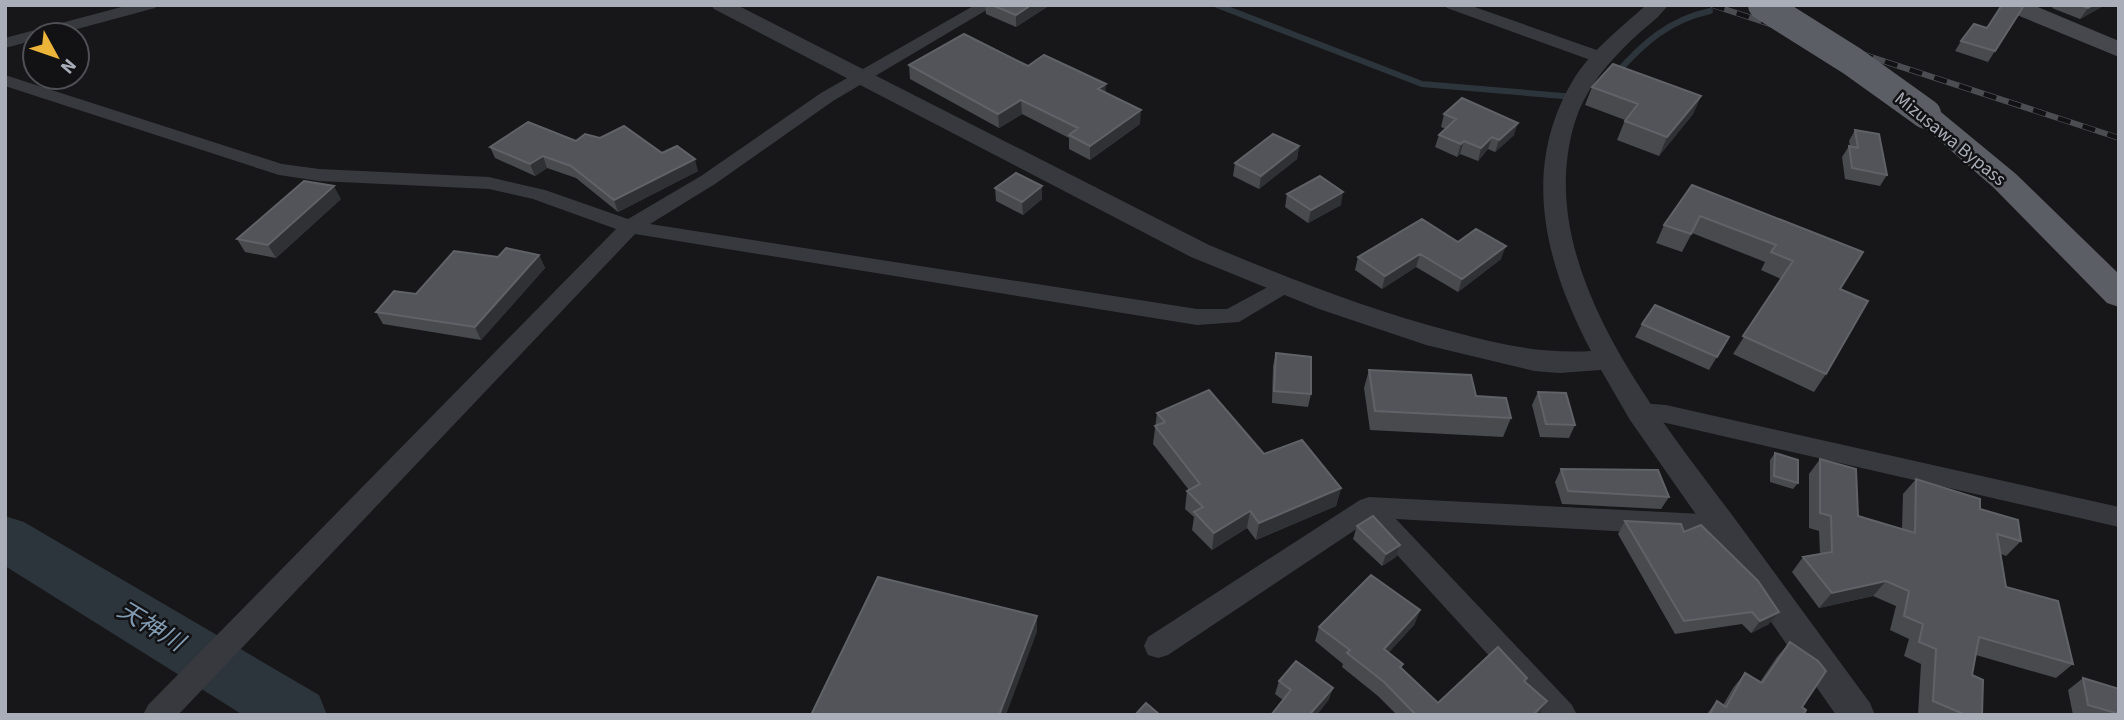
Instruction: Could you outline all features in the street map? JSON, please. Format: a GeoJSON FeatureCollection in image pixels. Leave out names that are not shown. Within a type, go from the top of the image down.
{"type":"FeatureCollection","features":[{"type":"Feature","properties":{"kind":"highway","name":"Mizusawa Bypass"},"geometry":{"type":"LineString","coordinates":[[1763,5],[1852,61],[1926,114],[2005,181],[2119,295]]}},
{"type":"Feature","properties":{"kind":"main road"},"geometry":{"type":"LineString","coordinates":[[2013,5],[2119,50]]}},
{"type":"Feature","properties":{"kind":"street"},"geometry":{"type":"LineString","coordinates":[[89,21],[149,5]]}},
{"type":"Feature","properties":{"kind":"street"},"geometry":{"type":"LineString","coordinates":[[721,5],[1200,251],[1282,287],[1353,314],[1511,357],[1546,362],[1608,360]]}},
{"type":"Feature","properties":{"kind":"street"},"geometry":{"type":"LineString","coordinates":[[167,705],[630,227],[708,180],[860,77],[987,5]]}},
{"type":"Feature","properties":{"kind":"street"},"geometry":{"type":"LineString","coordinates":[[1453,5],[1602,58]]}},
{"type":"Feature","properties":{"kind":"street"},"geometry":{"type":"LineString","coordinates":[[1658,5],[1602,58],[1584,80],[1561,133],[1554,200],[1560,241],[1569,275],[1608,360],[1640,412],[1857,715]]}},
{"type":"Feature","properties":{"kind":"street"},"geometry":{"type":"LineString","coordinates":[[5,80],[279,169],[319,175],[489,183],[538,194],[630,227],[1197,317],[1231,317],[1282,287]]}},
{"type":"Feature","properties":{"kind":"street"},"geometry":{"type":"LineString","coordinates":[[1640,412],[1666,414],[2119,517]]}},
{"type":"Feature","properties":{"kind":"street"},"geometry":{"type":"LineString","coordinates":[[1158,646],[1369,508],[1722,526]]}},
{"type":"Feature","properties":{"kind":"street"},"geometry":{"type":"LineString","coordinates":[[1369,508],[1562,715]]}},
{"type":"Feature","properties":{"kind":"building"},"geometry":{"type":"Polygon","coordinates":[[[992,5],[1031,5],[1016,15],[992,5]]]}},
{"type":"Feature","properties":{"kind":"building"},"geometry":{"type":"Polygon","coordinates":[[[2002,5],[2023,7],[1995,51],[1961,41],[1974,24],[1987,28],[2002,5]]]}},
{"type":"Feature","properties":{"kind":"building"},"geometry":{"type":"Polygon","coordinates":[[[964,34],[1028,66],[1044,55],[1106,84],[1098,89],[1141,110],[1090,146],[1069,135],[1078,128],[1021,100],[998,114],[909,65],[964,34]]]}},
{"type":"Feature","properties":{"kind":"building"},"geometry":{"type":"Polygon","coordinates":[[[1613,64],[1701,96],[1667,137],[1625,121],[1638,104],[1592,87],[1613,64]]]}},
{"type":"Feature","properties":{"kind":"building"},"geometry":{"type":"Polygon","coordinates":[[[1462,98],[1518,123],[1499,140],[1492,137],[1481,148],[1439,135],[1456,119],[1444,114],[1462,98]]]}},
{"type":"Feature","properties":{"kind":"building"},"geometry":{"type":"Polygon","coordinates":[[[528,122],[576,141],[585,134],[600,138],[624,126],[662,153],[677,146],[695,159],[614,200],[571,166],[543,156],[530,164],[490,147],[528,122]]]}},
{"type":"Feature","properties":{"kind":"building"},"geometry":{"type":"Polygon","coordinates":[[[1855,130],[1879,134],[1887,175],[1852,168],[1849,146],[1858,148],[1855,130]]]}},
{"type":"Feature","properties":{"kind":"building"},"geometry":{"type":"Polygon","coordinates":[[[1273,134],[1299,146],[1261,176],[1235,163],[1273,134]]]}},
{"type":"Feature","properties":{"kind":"building"},"geometry":{"type":"Polygon","coordinates":[[[1016,173],[1042,186],[1022,202],[995,188],[1016,173]]]}},
{"type":"Feature","properties":{"kind":"building"},"geometry":{"type":"Polygon","coordinates":[[[1320,176],[1343,192],[1311,210],[1287,194],[1320,176]]]}},
{"type":"Feature","properties":{"kind":"building"},"geometry":{"type":"Polygon","coordinates":[[[304,181],[334,186],[268,245],[237,239],[304,181]]]}},
{"type":"Feature","properties":{"kind":"building"},"geometry":{"type":"Polygon","coordinates":[[[1692,185],[1863,252],[1840,289],[1868,301],[1826,374],[1743,336],[1793,261],[1771,252],[1776,245],[1700,216],[1691,234],[1664,225],[1692,185]]]}},
{"type":"Feature","properties":{"kind":"building"},"geometry":{"type":"Polygon","coordinates":[[[1422,219],[1458,242],[1476,229],[1506,246],[1462,279],[1420,254],[1385,276],[1358,257],[1422,219]]]}},
{"type":"Feature","properties":{"kind":"building"},"geometry":{"type":"Polygon","coordinates":[[[506,248],[539,255],[475,327],[376,312],[394,291],[416,294],[454,251],[498,257],[506,248]]]}},
{"type":"Feature","properties":{"kind":"building"},"geometry":{"type":"Polygon","coordinates":[[[1655,305],[1729,337],[1717,357],[1642,324],[1655,305]]]}},
{"type":"Feature","properties":{"kind":"building"},"geometry":{"type":"Polygon","coordinates":[[[1276,353],[1311,357],[1311,394],[1274,391],[1276,353]]]}},
{"type":"Feature","properties":{"kind":"building"},"geometry":{"type":"Polygon","coordinates":[[[1369,370],[1471,375],[1476,396],[1506,398],[1511,418],[1375,411],[1369,370]]]}},
{"type":"Feature","properties":{"kind":"building"},"geometry":{"type":"Polygon","coordinates":[[[1209,390],[1264,454],[1302,440],[1341,488],[1259,523],[1250,511],[1214,533],[1194,512],[1203,507],[1187,491],[1200,484],[1155,426],[1165,422],[1157,413],[1209,390]]]}},
{"type":"Feature","properties":{"kind":"building"},"geometry":{"type":"Polygon","coordinates":[[[1538,392],[1566,393],[1575,425],[1546,424],[1538,392]]]}},
{"type":"Feature","properties":{"kind":"building"},"geometry":{"type":"Polygon","coordinates":[[[1775,453],[1798,460],[1798,483],[1774,476],[1775,453]]]}},
{"type":"Feature","properties":{"kind":"building"},"geometry":{"type":"Polygon","coordinates":[[[1820,459],[1856,469],[1858,516],[1915,533],[1916,479],[1980,499],[1980,509],[2018,520],[2021,541],[1997,534],[2006,587],[2058,601],[2073,664],[1979,637],[1972,675],[1983,680],[1982,715],[1966,715],[1933,701],[1936,649],[1919,642],[1923,624],[1904,616],[1909,591],[1886,581],[1832,593],[1803,557],[1832,552],[1831,516],[1820,513],[1820,459]]]}},
{"type":"Feature","properties":{"kind":"building"},"geometry":{"type":"Polygon","coordinates":[[[1561,469],[1658,470],[1669,497],[1568,491],[1561,469]]]}},
{"type":"Feature","properties":{"kind":"building"},"geometry":{"type":"Polygon","coordinates":[[[1373,516],[1400,545],[1386,554],[1357,526],[1373,516]]]}},
{"type":"Feature","properties":{"kind":"building"},"geometry":{"type":"Polygon","coordinates":[[[1625,521],[1681,524],[1684,532],[1701,525],[1758,581],[1779,612],[1760,621],[1752,612],[1684,621],[1625,521]]]}},
{"type":"Feature","properties":{"kind":"building"},"geometry":{"type":"Polygon","coordinates":[[[1371,575],[1420,610],[1384,649],[1403,664],[1400,667],[1438,703],[1498,647],[1527,678],[1524,681],[1547,701],[1533,715],[1416,715],[1384,682],[1347,653],[1350,650],[1319,627],[1371,575]]]}},
{"type":"Feature","properties":{"kind":"building"},"geometry":{"type":"Polygon","coordinates":[[[878,577],[1037,616],[999,715],[811,715],[878,577]]]}},
{"type":"Feature","properties":{"kind":"building"},"geometry":{"type":"Polygon","coordinates":[[[1790,642],[1818,661],[1826,671],[1802,707],[1806,710],[1803,715],[1709,715],[1717,701],[1726,707],[1745,673],[1762,683],[1790,642]]]}},
{"type":"Feature","properties":{"kind":"building"},"geometry":{"type":"Polygon","coordinates":[[[1296,661],[1333,688],[1311,715],[1271,715],[1291,690],[1279,681],[1296,661]]]}},
{"type":"Feature","properties":{"kind":"building"},"geometry":{"type":"Polygon","coordinates":[[[2083,678],[2119,689],[2119,714],[2088,705],[2083,678]]]}},
{"type":"Feature","properties":{"kind":"building"},"geometry":{"type":"Polygon","coordinates":[[[1146,703],[1160,715],[1135,715],[1146,703]]]}},
{"type":"Feature","properties":{"kind":"waterway"},"geometry":{"type":"LineString","coordinates":[[1217,5],[1422,84],[1575,97]]}},
{"type":"Feature","properties":{"kind":"waterway"},"geometry":{"type":"LineString","coordinates":[[1616,74],[1636,52],[1658,34],[1682,20],[1710,11]]}},
{"type":"Feature","properties":{"kind":"waterway","name":"天神川"},"geometry":{"type":"LineString","coordinates":[[5,538],[297,715]]}},
{"type":"Feature","properties":{"kind":"railway"},"geometry":{"type":"LineString","coordinates":[[1712,5],[2119,138]]}}]}
